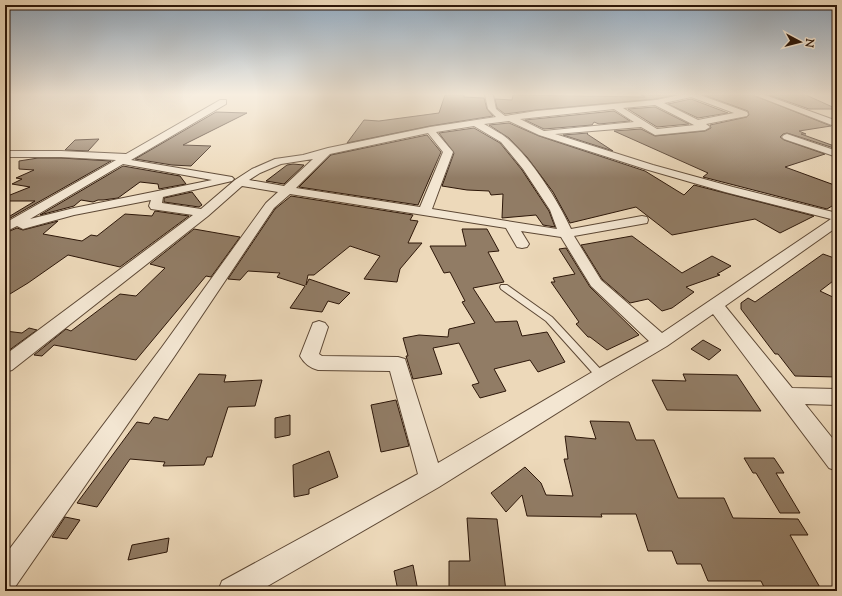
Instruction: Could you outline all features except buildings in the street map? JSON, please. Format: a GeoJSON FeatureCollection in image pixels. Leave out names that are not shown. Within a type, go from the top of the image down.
{"type":"FeatureCollection","features":[{"type":"Feature","properties":{"kind":"street"},"geometry":{"type":"LineString","coordinates":[[5,230],[187,123]]}},
{"type":"Feature","properties":{"kind":"street"},"geometry":{"type":"LineString","coordinates":[[5,230],[54,216],[236,180],[279,161],[304,158],[328,151],[430,130],[483,123]]}},
{"type":"Feature","properties":{"kind":"street"},"geometry":{"type":"LineString","coordinates":[[518,123],[542,133],[679,176],[837,218]]}},
{"type":"Feature","properties":{"kind":"street"},"geometry":{"type":"LineString","coordinates":[[542,133],[642,124],[658,133],[705,127],[697,123]]}},
{"type":"Feature","properties":{"kind":"street"},"geometry":{"type":"LineString","coordinates":[[477,124],[504,140],[526,167],[556,210],[566,234],[596,283],[661,342]]}},
{"type":"Feature","properties":{"kind":"street"},"geometry":{"type":"LineString","coordinates":[[425,210],[448,152],[430,130]]}},
{"type":"Feature","properties":{"kind":"street"},"geometry":{"type":"LineString","coordinates":[[787,137],[837,154]]}},
{"type":"Feature","properties":{"kind":"street"},"geometry":{"type":"LineString","coordinates":[[5,577],[168,352],[270,206],[285,190],[328,151]]}},
{"type":"Feature","properties":{"kind":"street"},"geometry":{"type":"LineString","coordinates":[[5,154],[61,154],[124,159],[285,190],[425,210],[566,234],[642,220]]}},
{"type":"Feature","properties":{"kind":"street"},"geometry":{"type":"LineString","coordinates":[[5,365],[204,213],[236,180]]}},
{"type":"Feature","properties":{"kind":"street"},"geometry":{"type":"LineString","coordinates":[[158,195],[155,206],[204,213]]}},
{"type":"Feature","properties":{"kind":"street"},"geometry":{"type":"LineString","coordinates":[[232,591],[431,479],[601,376],[661,342],[837,221]]}},
{"type":"Feature","properties":{"kind":"street"},"geometry":{"type":"LineString","coordinates":[[511,225],[522,244]]}},
{"type":"Feature","properties":{"kind":"street"},"geometry":{"type":"LineString","coordinates":[[715,305],[837,461]]}},
{"type":"Feature","properties":{"kind":"street"},"geometry":{"type":"LineString","coordinates":[[319,327],[309,356],[318,363],[398,364],[431,479]]}},
{"type":"Feature","properties":{"kind":"street"},"geometry":{"type":"LineString","coordinates":[[786,396],[837,398]]}},
{"type":"Feature","properties":{"kind":"lane"},"geometry":{"type":"LineString","coordinates":[[504,288],[549,320],[601,376]]}}]}
